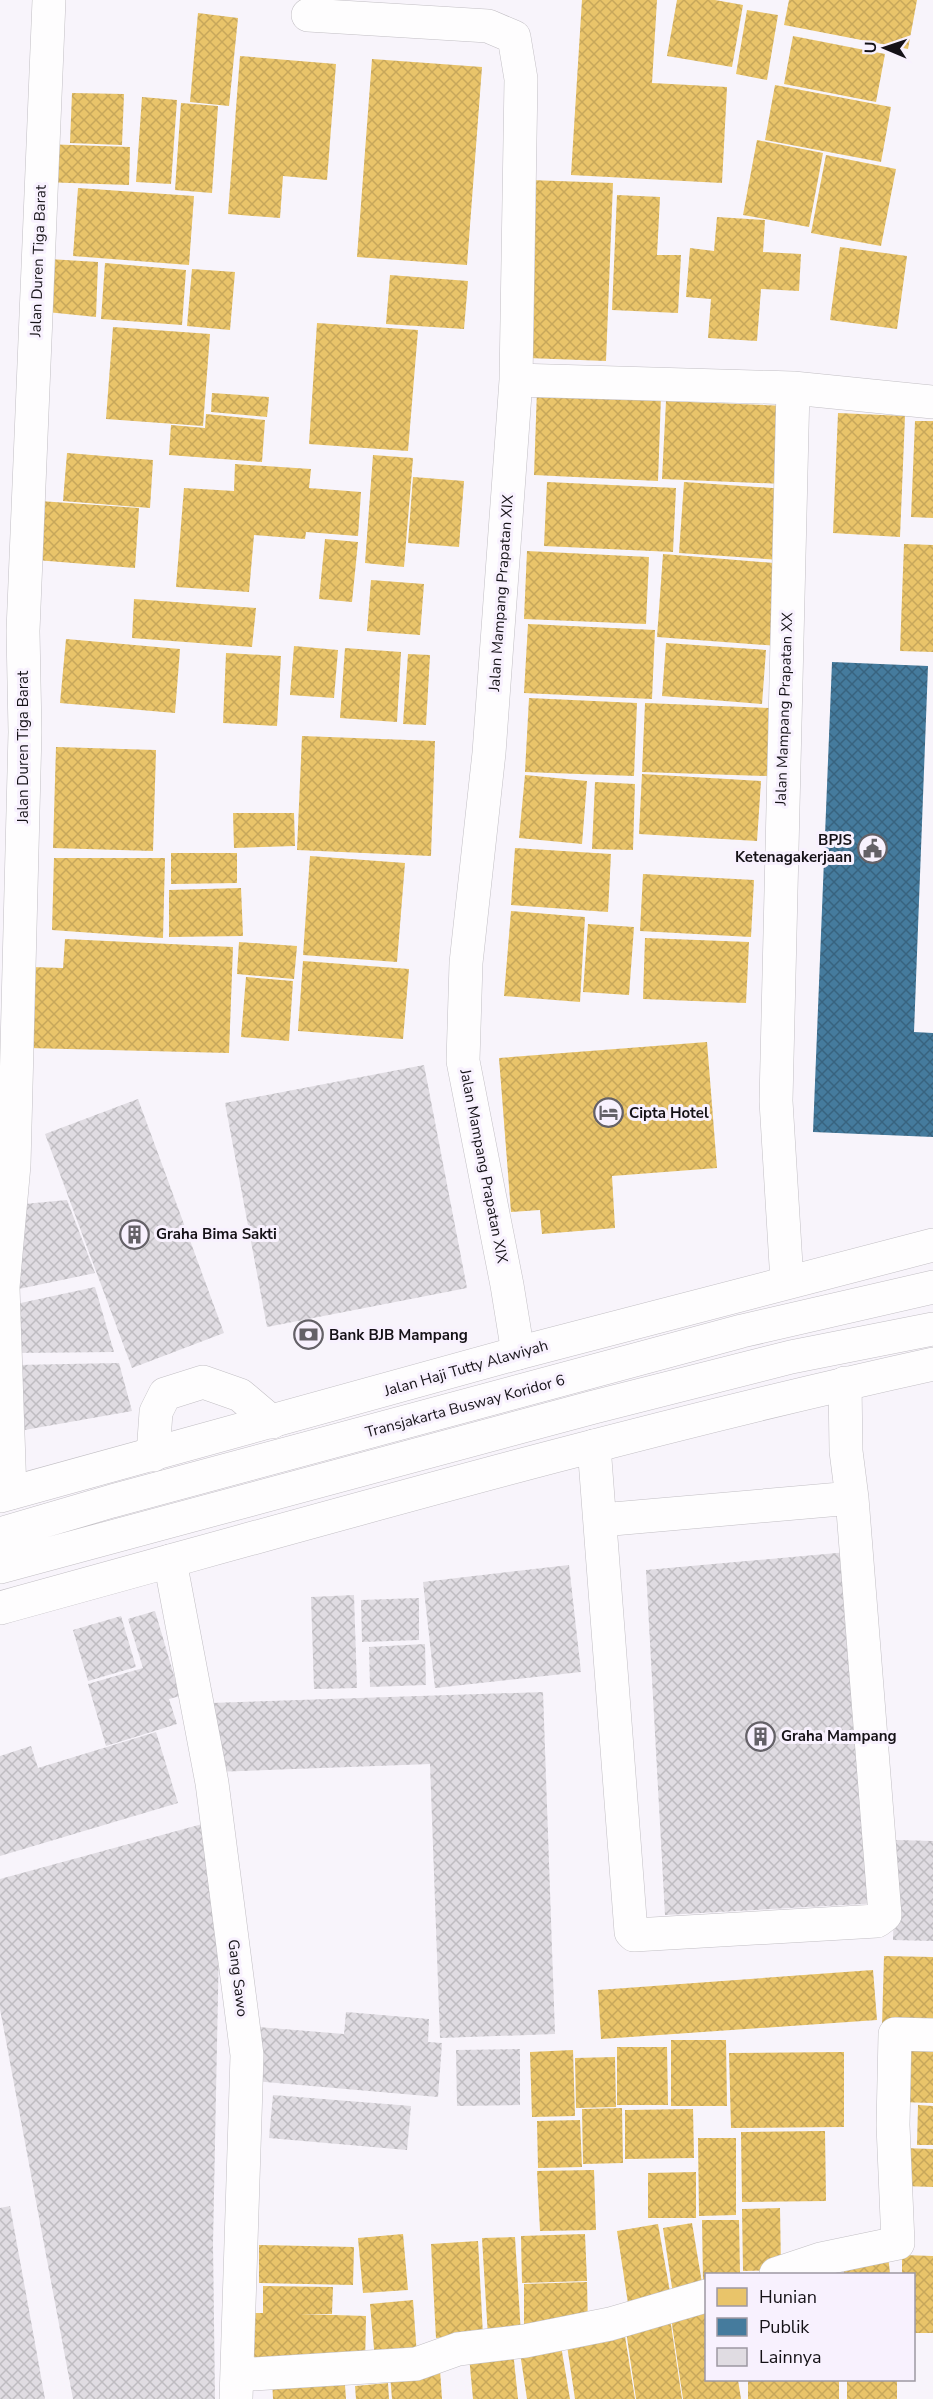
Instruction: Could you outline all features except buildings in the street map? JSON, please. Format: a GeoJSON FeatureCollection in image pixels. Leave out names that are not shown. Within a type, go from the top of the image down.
{"type":"FeatureCollection","features":[{"type":"Feature","properties":{"kind":"street","name":"Jalan Duren Tiga Barat"},"geometry":{"type":"LineString","coordinates":[[5,1495],[3,1287],[14,1165],[25,732],[11,630],[49,0]]}},
{"type":"Feature","properties":{"kind":"street","name":"Jalan Mampang Prapatan XIX"},"geometry":{"type":"LineString","coordinates":[[308,15],[488,26],[514,37],[521,79],[516,380],[489,753],[466,963],[464,1061],[518,1353]]}},
{"type":"Feature","properties":{"kind":"street"},"geometry":{"type":"LineString","coordinates":[[516,380],[793,388],[933,402]]}},
{"type":"Feature","properties":{"kind":"street","name":"Jalan Mampang Prapatan XX"},"geometry":{"type":"LineString","coordinates":[[787,1282],[776,1101],[793,388]]}},
{"type":"Feature","properties":{"kind":"street","name":"Jalan Haji Tutty Alawiyah"},"geometry":{"type":"LineString","coordinates":[[5,1495],[518,1353],[933,1245]]}},
{"type":"Feature","properties":{"kind":"street","name":"Transjakarta Busway Koridor 6"},"geometry":{"type":"LineString","coordinates":[[0,1534],[112,1501],[742,1331],[933,1287]]}},
{"type":"Feature","properties":{"kind":"street"},"geometry":{"type":"LineString","coordinates":[[0,1567],[594,1407],[779,1360],[933,1329]]}},
{"type":"Feature","properties":{"kind":"street"},"geometry":{"type":"LineString","coordinates":[[0,1608],[594,1446],[845,1383],[933,1364]]}},
{"type":"Feature","properties":{"kind":"street"},"geometry":{"type":"LineString","coordinates":[[153,1455],[156,1412],[165,1394],[203,1382],[240,1395],[272,1422]]}},
{"type":"Feature","properties":{"kind":"street"},"geometry":{"type":"LineString","coordinates":[[594,1446],[631,1932],[634,1935],[877,1921],[885,1915],[852,1498],[846,1451],[845,1383]]}},
{"type":"Feature","properties":{"kind":"street"},"geometry":{"type":"LineString","coordinates":[[601,1520],[852,1498]]}},
{"type":"Feature","properties":{"kind":"street","name":"Gang Sawo"},"geometry":{"type":"LineString","coordinates":[[170,1561],[212,1783],[247,2055],[237,2387]]}},
{"type":"Feature","properties":{"kind":"street"},"geometry":{"type":"LineString","coordinates":[[779,2273],[821,2259],[898,2243],[893,2125],[895,2034],[933,2035]]}},
{"type":"Feature","properties":{"kind":"street"},"geometry":{"type":"LineString","coordinates":[[237,2387],[416,2364],[458,2349],[525,2342],[610,2324],[705,2296]]}},
{"type":"Feature","properties":{"kind":"place","name":"BPJS Ketenagakerjaan"},"geometry":{"type":"Point","coordinates":[873,849]}},
{"type":"Feature","properties":{"kind":"place","name":"Cipta Hotel"},"geometry":{"type":"Point","coordinates":[608,1113]}},
{"type":"Feature","properties":{"kind":"place","name":"Graha Bima Sakti"},"geometry":{"type":"Point","coordinates":[135,1234]}},
{"type":"Feature","properties":{"kind":"place","name":"Bank BJB Mampang"},"geometry":{"type":"Point","coordinates":[308,1335]}},
{"type":"Feature","properties":{"kind":"place","name":"Graha Mampang"},"geometry":{"type":"Point","coordinates":[760,1736]}}]}
